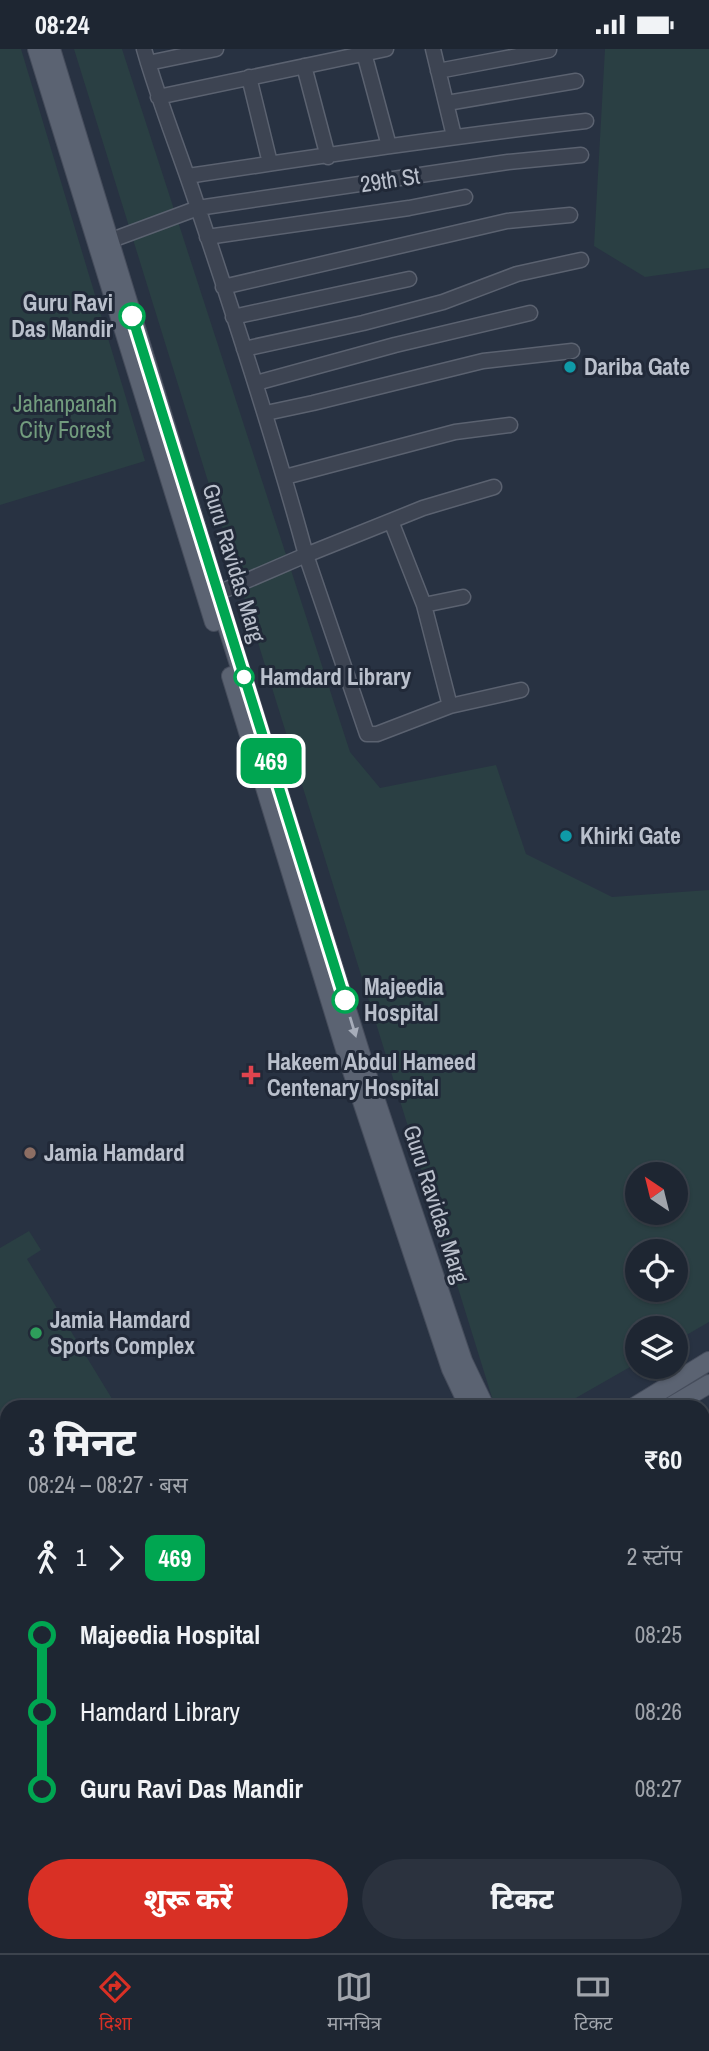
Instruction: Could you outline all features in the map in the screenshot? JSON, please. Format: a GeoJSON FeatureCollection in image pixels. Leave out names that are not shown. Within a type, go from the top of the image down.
{"type":"FeatureCollection","features":[{"type":"Feature","properties":{"kind":"main road","name":"Guru Ravidas Marg"},"geometry":{"type":"LineString","coordinates":[[37,49],[349,1062],[451,1369],[466,1400]]}},
{"type":"Feature","properties":{"kind":"main road","name":"Guru Ravidas Marg"},"geometry":{"type":"LineString","coordinates":[[51,49],[368,1077],[463,1361],[482,1400]]}},
{"type":"Feature","properties":{"kind":"main road"},"geometry":{"type":"LineString","coordinates":[[645,1400],[709,1361]]}},
{"type":"Feature","properties":{"kind":"main road"},"geometry":{"type":"LineString","coordinates":[[682,1400],[709,1384]]}},
{"type":"Feature","properties":{"kind":"street"},"geometry":{"type":"LineString","coordinates":[[216,49],[146,56],[266,413],[306,555],[367,734],[377,734],[450,706],[521,690]]}},
{"type":"Feature","properties":{"kind":"street"},"geometry":{"type":"LineString","coordinates":[[158,97],[386,49]]}},
{"type":"Feature","properties":{"kind":"street"},"geometry":{"type":"LineString","coordinates":[[433,49],[454,136]]}},
{"type":"Feature","properties":{"kind":"street"},"geometry":{"type":"LineString","coordinates":[[438,71],[549,50]]}},
{"type":"Feature","properties":{"kind":"street"},"geometry":{"type":"LineString","coordinates":[[364,53],[389,146]]}},
{"type":"Feature","properties":{"kind":"street"},"geometry":{"type":"LineString","coordinates":[[304,67],[328,157]]}},
{"type":"Feature","properties":{"kind":"street"},"geometry":{"type":"LineString","coordinates":[[248,77],[270,163]]}},
{"type":"Feature","properties":{"kind":"street"},"geometry":{"type":"LineString","coordinates":[[447,103],[576,81]]}},
{"type":"Feature","properties":{"kind":"street"},"geometry":{"type":"LineString","coordinates":[[188,176],[454,136],[586,121]]}},
{"type":"Feature","properties":{"kind":"street","name":"29th St"},"geometry":{"type":"LineString","coordinates":[[109,241],[198,208],[508,162],[581,155]]}},
{"type":"Feature","properties":{"kind":"street"},"geometry":{"type":"LineString","coordinates":[[207,237],[409,208],[466,197]]}},
{"type":"Feature","properties":{"kind":"street"},"geometry":{"type":"LineString","coordinates":[[223,287],[507,221],[570,215]]}},
{"type":"Feature","properties":{"kind":"street"},"geometry":{"type":"LineString","coordinates":[[244,349],[443,302],[517,274],[580,260]]}},
{"type":"Feature","properties":{"kind":"street"},"geometry":{"type":"LineString","coordinates":[[233,317],[409,279]]}},
{"type":"Feature","properties":{"kind":"street"},"geometry":{"type":"LineString","coordinates":[[256,383],[395,345],[530,313]]}},
{"type":"Feature","properties":{"kind":"street"},"geometry":{"type":"LineString","coordinates":[[266,413],[313,404],[483,361],[572,351]]}},
{"type":"Feature","properties":{"kind":"street"},"geometry":{"type":"LineString","coordinates":[[285,477],[455,432],[510,425]]}},
{"type":"Feature","properties":{"kind":"street"},"geometry":{"type":"LineString","coordinates":[[218,593],[445,500],[494,487]]}},
{"type":"Feature","properties":{"kind":"street"},"geometry":{"type":"LineString","coordinates":[[391,521],[424,605],[450,706]]}},
{"type":"Feature","properties":{"kind":"street"},"geometry":{"type":"LineString","coordinates":[[424,605],[463,597]]}},
{"type":"Feature","properties":{"kind":"green space","name":"Jahanpanah City Forest"},"geometry":{"type":"Polygon","coordinates":[[[0,49],[21,49],[145,461],[0,505],[0,49]]]}},
{"type":"Feature","properties":{"kind":"green space"},"geometry":{"type":"Polygon","coordinates":[[[74,49],[122,49],[350,752],[380,788],[496,765],[526,854],[612,897],[709,890],[709,1322],[688,1334],[688,1316],[625,1316],[625,1370],[572,1400],[493,1400],[74,49]]]}},
{"type":"Feature","properties":{"kind":"green space"},"geometry":{"type":"Polygon","coordinates":[[[605,49],[709,49],[709,268],[645,277],[594,246],[605,49]]]}},
{"type":"Feature","properties":{"kind":"green space","name":"Jamia Hamdard Sports Complex"},"geometry":{"type":"Polygon","coordinates":[[[29,1231],[41,1250],[27,1259],[113,1400],[0,1400],[0,1248],[29,1231]]]}},
{"type":"Feature","properties":{"kind":"bus line","name":"469"},"geometry":{"type":"LineString","coordinates":[[132,316],[345,1000]]}},
{"type":"Feature","properties":{"kind":"place","name":"Guru Ravi Das Mandir"},"geometry":{"type":"Point","coordinates":[132,316]}},
{"type":"Feature","properties":{"kind":"place","name":"Dariba Gate"},"geometry":{"type":"Point","coordinates":[570,367]}},
{"type":"Feature","properties":{"kind":"place","name":"Hamdard Library"},"geometry":{"type":"Point","coordinates":[244,677]}},
{"type":"Feature","properties":{"kind":"place","name":"Khirki Gate"},"geometry":{"type":"Point","coordinates":[566,836]}},
{"type":"Feature","properties":{"kind":"place","name":"Majeedia Hospital"},"geometry":{"type":"Point","coordinates":[345,1000]}},
{"type":"Feature","properties":{"kind":"place","name":"Hakeem Abdul Hameed Centenary Hospital"},"geometry":{"type":"Point","coordinates":[251,1075]}},
{"type":"Feature","properties":{"kind":"place","name":"Jamia Hamdard"},"geometry":{"type":"Point","coordinates":[30,1153]}},
{"type":"Feature","properties":{"kind":"place","name":"Jamia Hamdard Sports Complex"},"geometry":{"type":"Point","coordinates":[36,1333]}}]}
